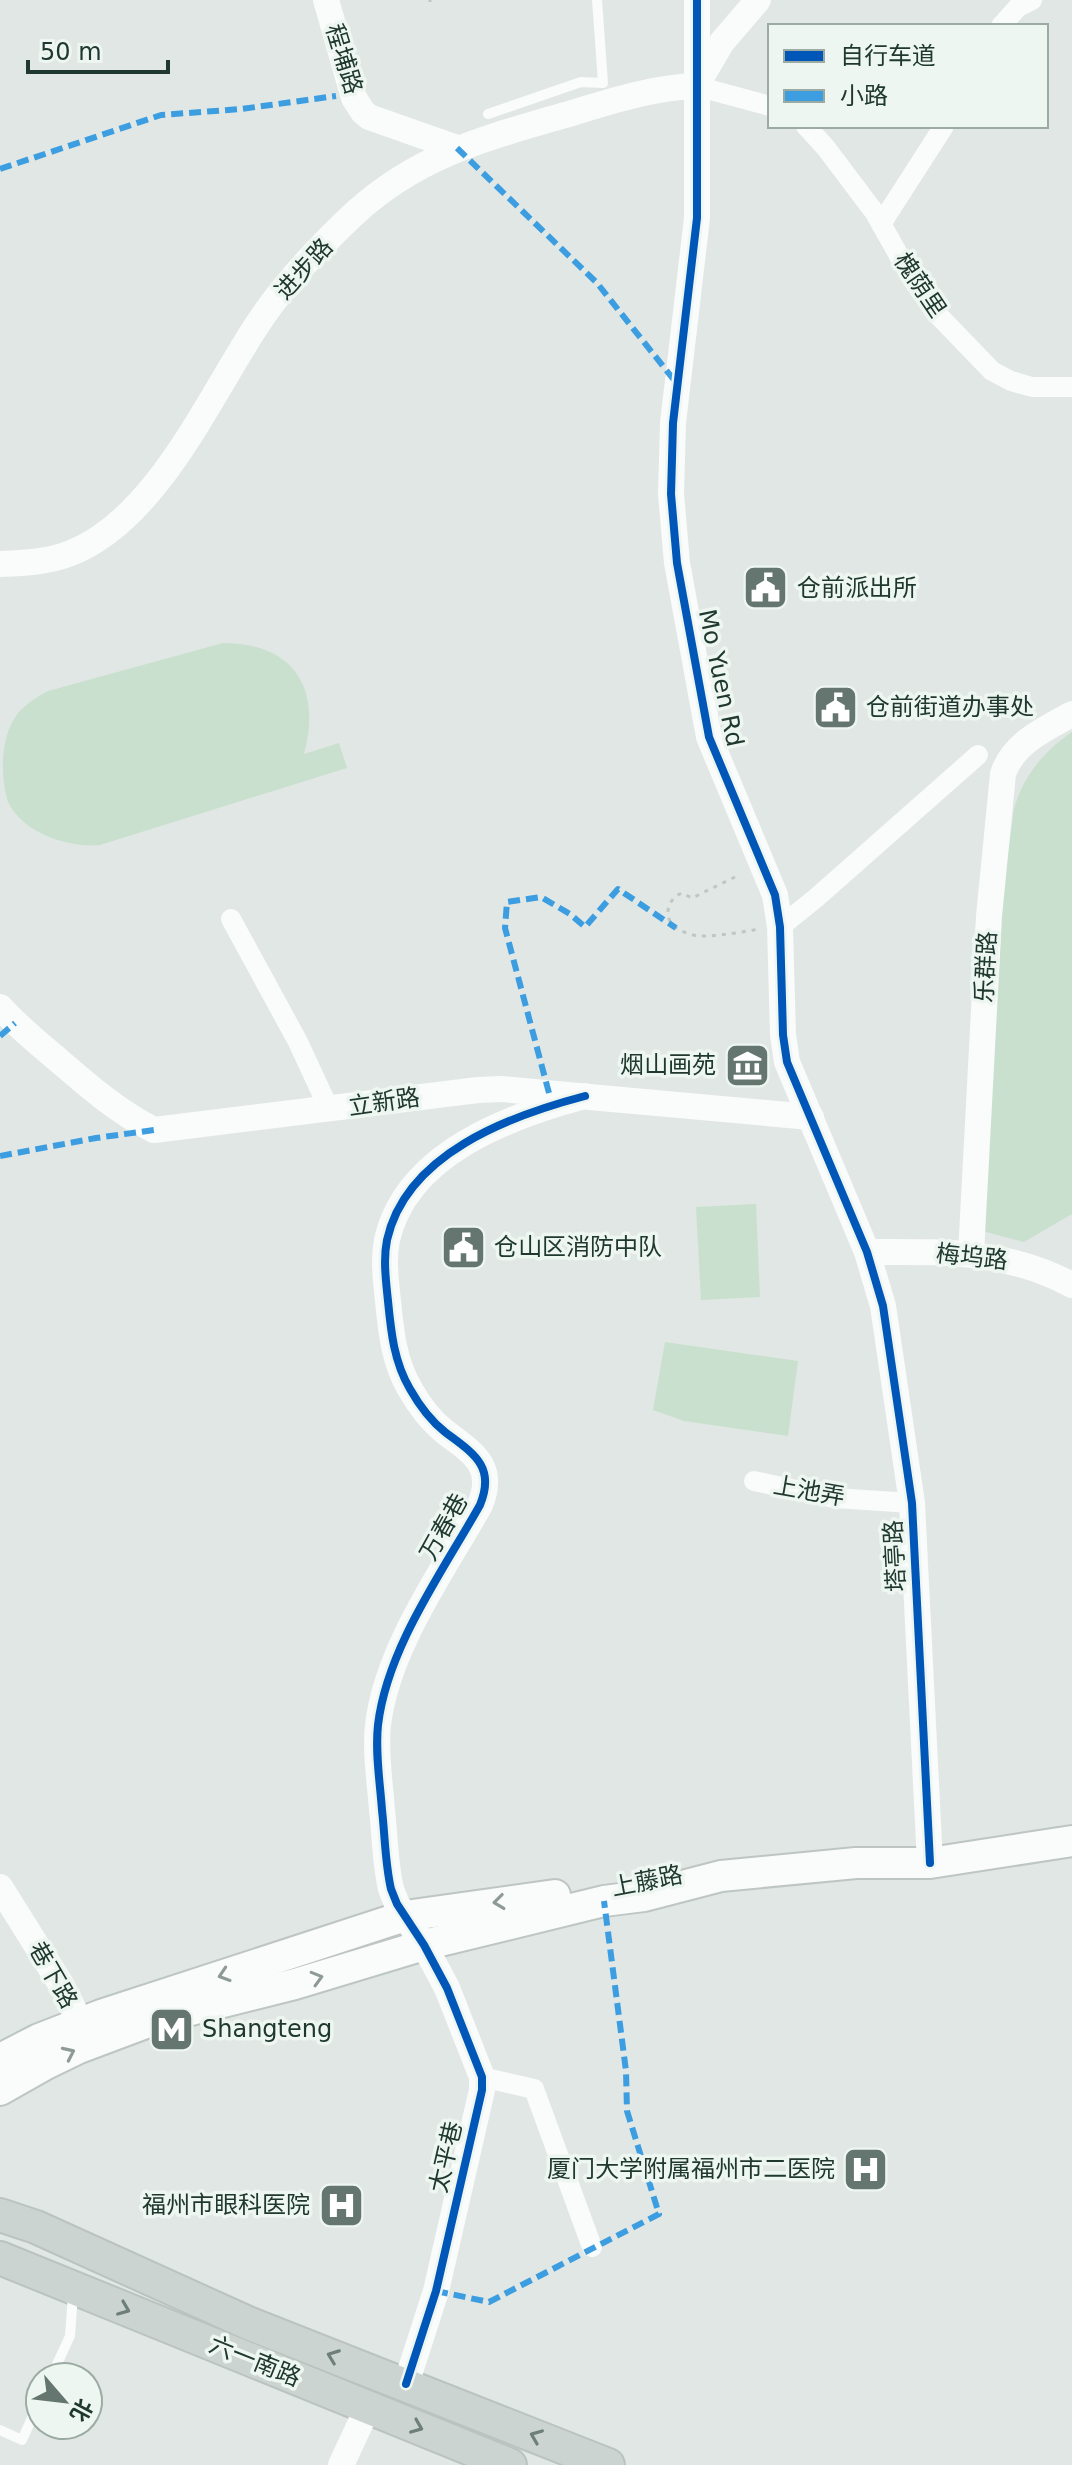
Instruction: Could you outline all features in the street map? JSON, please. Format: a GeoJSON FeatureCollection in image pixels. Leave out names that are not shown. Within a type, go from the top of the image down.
{"type":"FeatureCollection","features":[{"type":"Feature","properties":{"kind":"main road"},"geometry":{"type":"LineString","coordinates":[[1021,1850],[1072,1818]]}},
{"type":"Feature","properties":{"kind":"main road"},"geometry":{"type":"LineString","coordinates":[[1021,1850],[1072,1832]]}},
{"type":"Feature","properties":{"kind":"main road"},"geometry":{"type":"LineString","coordinates":[[0,2083],[79,2048],[159,2018],[295,1984],[424,1945],[604,1901],[644,1896],[706,1879],[856,1863],[930,1863],[1072,1841]]}},
{"type":"Feature","properties":{"kind":"main road","name":"上藤路"},"geometry":{"type":"LineString","coordinates":[[0,2083],[39,2039],[80,2022],[405,1916],[677,1880],[717,1865],[905,1846],[913,1848],[930,1863]]}},
{"type":"Feature","properties":{"kind":"main road"},"geometry":{"type":"LineString","coordinates":[[0,2199],[36,2227]]}},
{"type":"Feature","properties":{"kind":"main road","name":"六一南路"},"geometry":{"type":"LineString","coordinates":[[0,2215],[36,2227],[248,2323],[608,2465]]}},
{"type":"Feature","properties":{"kind":"main road","name":"六一南路"},"geometry":{"type":"LineString","coordinates":[[0,2258],[510,2465]]}},
{"type":"Feature","properties":{"kind":"street","name":"程埔路"},"geometry":{"type":"LineString","coordinates":[[326,0],[354,98],[363,112],[377,120],[457,148]]}},
{"type":"Feature","properties":{"kind":"street","name":"Mo Yuen Rd"},"geometry":{"type":"LineString","coordinates":[[697,0],[696,227],[671,447],[670,483],[677,563],[709,737],[775,895],[780,927],[787,1062],[867,1252]]}},
{"type":"Feature","properties":{"kind":"street"},"geometry":{"type":"LineString","coordinates":[[758,0],[722,42],[696,86],[768,105]]}},
{"type":"Feature","properties":{"kind":"street"},"geometry":{"type":"LineString","coordinates":[[1003,24],[1018,7],[1032,0]]}},
{"type":"Feature","properties":{"kind":"street","name":"进步路"},"geometry":{"type":"LineString","coordinates":[[0,564],[48,560],[71,553],[103,535],[117,523],[164,474],[261,319],[319,250],[375,197],[415,170],[457,148],[607,103],[680,86],[696,86]]}},
{"type":"Feature","properties":{"kind":"street","name":"槐荫里"},"geometry":{"type":"LineString","coordinates":[[808,128],[881,224],[936,313],[992,371],[1032,387],[1072,387]]}},
{"type":"Feature","properties":{"kind":"street"},"geometry":{"type":"LineString","coordinates":[[881,224],[943,128]]}},
{"type":"Feature","properties":{"kind":"street","name":"乐群路"},"geometry":{"type":"LineString","coordinates":[[971,1254],[989,916],[1003,774],[1009,758],[1024,743],[1072,714]]}},
{"type":"Feature","properties":{"kind":"street"},"geometry":{"type":"LineString","coordinates":[[780,927],[978,755]]}},
{"type":"Feature","properties":{"kind":"street"},"geometry":{"type":"LineString","coordinates":[[231,919],[298,1042],[329,1109]]}},
{"type":"Feature","properties":{"kind":"street","name":"立新路"},"geometry":{"type":"LineString","coordinates":[[0,1007],[73,1074],[116,1107],[154,1130],[478,1090],[521,1090],[811,1117]]}},
{"type":"Feature","properties":{"kind":"street","name":"万春巷"},"geometry":{"type":"LineString","coordinates":[[405,1916],[394,1897],[389,1878],[378,1759],[381,1707],[397,1656],[480,1505],[486,1491],[486,1477],[481,1463],[433,1420],[403,1377],[391,1336],[386,1277],[388,1239],[394,1219],[410,1192],[442,1159],[498,1127],[585,1096]]}},
{"type":"Feature","properties":{"kind":"street","name":"梅坞路"},"geometry":{"type":"LineString","coordinates":[[867,1252],[971,1254],[1002,1258],[1072,1285]]}},
{"type":"Feature","properties":{"kind":"street","name":"塔亭路"},"geometry":{"type":"LineString","coordinates":[[867,1252],[883,1306],[912,1503],[930,1863]]}},
{"type":"Feature","properties":{"kind":"street","name":"上池弄"},"geometry":{"type":"LineString","coordinates":[[754,1481],[834,1498],[912,1503]]}},
{"type":"Feature","properties":{"kind":"street","name":"巷下路"},"geometry":{"type":"LineString","coordinates":[[0,1887],[62,1986],[80,2022]]}},
{"type":"Feature","properties":{"kind":"street"},"geometry":{"type":"LineString","coordinates":[[405,1916],[447,1988],[482,2077],[534,2089],[592,2247]]}},
{"type":"Feature","properties":{"kind":"street","name":"太平巷"},"geometry":{"type":"LineString","coordinates":[[406,2384],[436,2291],[482,2090],[482,2077]]}},
{"type":"Feature","properties":{"kind":"street"},"geometry":{"type":"LineString","coordinates":[[341,2465],[368,2407]]}},
{"type":"Feature","properties":{"kind":"lane"},"geometry":{"type":"LineString","coordinates":[[488,114],[581,82],[603,83],[597,0]]}},
{"type":"Feature","properties":{"kind":"lane"},"geometry":{"type":"LineString","coordinates":[[58,2361],[70,2336],[74,2288]]}},
{"type":"Feature","properties":{"kind":"lane"},"geometry":{"type":"LineString","coordinates":[[0,2430],[22,2440],[24,2436]]}},
{"type":"Feature","properties":{"kind":"path"},"geometry":{"type":"LineString","coordinates":[[735,877],[692,898],[682,893],[674,896],[668,910],[671,924],[699,936],[780,927]]}},
{"type":"Feature","properties":{"kind":"green space"},"geometry":{"type":"Polygon","coordinates":[[[223,643],[248,645],[268,651],[285,661],[297,674],[305,690],[309,709],[304,754],[339,743],[347,768],[100,845],[61,841],[35,830],[15,813],[5,792],[3,756],[12,722],[29,703],[48,691],[223,643]]]}},
{"type":"Feature","properties":{"kind":"green space"},"geometry":{"type":"Polygon","coordinates":[[[1072,732],[1072,1214],[1024,1242],[982,1231],[1000,914],[1018,797],[1036,765],[1052,747],[1072,732]]]}},
{"type":"Feature","properties":{"kind":"green space"},"geometry":{"type":"Polygon","coordinates":[[[756,1204],[760,1297],[701,1300],[696,1207],[756,1204]]]}},
{"type":"Feature","properties":{"kind":"green space"},"geometry":{"type":"Polygon","coordinates":[[[665,1342],[798,1361],[788,1436],[684,1421],[653,1410],[665,1342]]]}},
{"type":"Feature","properties":{"kind":"marked path"},"geometry":{"type":"LineString","coordinates":[[0,169],[161,115],[241,109],[336,96]]}},
{"type":"Feature","properties":{"kind":"marked path"},"geometry":{"type":"LineString","coordinates":[[457,148],[597,283],[678,385]]}},
{"type":"Feature","properties":{"kind":"marked path"},"geometry":{"type":"LineString","coordinates":[[549,1093],[505,928],[507,902],[541,897],[585,927],[618,889],[676,928]]}},
{"type":"Feature","properties":{"kind":"marked path"},"geometry":{"type":"LineString","coordinates":[[0,1036],[15,1023]]}},
{"type":"Feature","properties":{"kind":"marked path"},"geometry":{"type":"LineString","coordinates":[[0,1156],[154,1130]]}},
{"type":"Feature","properties":{"kind":"marked path"},"geometry":{"type":"LineString","coordinates":[[436,2291],[489,2302],[659,2214],[627,2111],[626,2071],[604,1901]]}},
{"type":"Feature","properties":{"kind":"cycle path"},"geometry":{"type":"LineString","coordinates":[[697,0],[697,218],[673,423],[671,494],[677,563],[709,737],[775,895],[780,927],[783,1035],[787,1062],[867,1252],[883,1306],[912,1503],[930,1863]]}},
{"type":"Feature","properties":{"kind":"cycle path"},"geometry":{"type":"LineString","coordinates":[[406,2384],[436,2291],[482,2090],[482,2077],[447,1988],[391,1889],[378,1768],[378,1725],[383,1696],[404,1639],[480,1505],[485,1480],[473,1454],[430,1418],[405,1379],[392,1335],[385,1263],[387,1240],[398,1210],[415,1184],[438,1162],[494,1128],[555,1104],[585,1096]]}},
{"type":"Feature","properties":{"kind":"place","name":"仓前派出所"},"geometry":{"type":"Point","coordinates":[766,588]}},
{"type":"Feature","properties":{"kind":"place","name":"仓前街道办事处"},"geometry":{"type":"Point","coordinates":[835,707]}},
{"type":"Feature","properties":{"kind":"place","name":"烟山画苑"},"geometry":{"type":"Point","coordinates":[747,1065]}},
{"type":"Feature","properties":{"kind":"place","name":"仓山区消防中队"},"geometry":{"type":"Point","coordinates":[463,1247]}},
{"type":"Feature","properties":{"kind":"place","name":"Shangteng"},"geometry":{"type":"Point","coordinates":[171,2029]}},
{"type":"Feature","properties":{"kind":"place","name":"厦门大学附属福州市二医院"},"geometry":{"type":"Point","coordinates":[866,2169]}},
{"type":"Feature","properties":{"kind":"place","name":"福州市眼科医院"},"geometry":{"type":"Point","coordinates":[341,2205]}}]}
